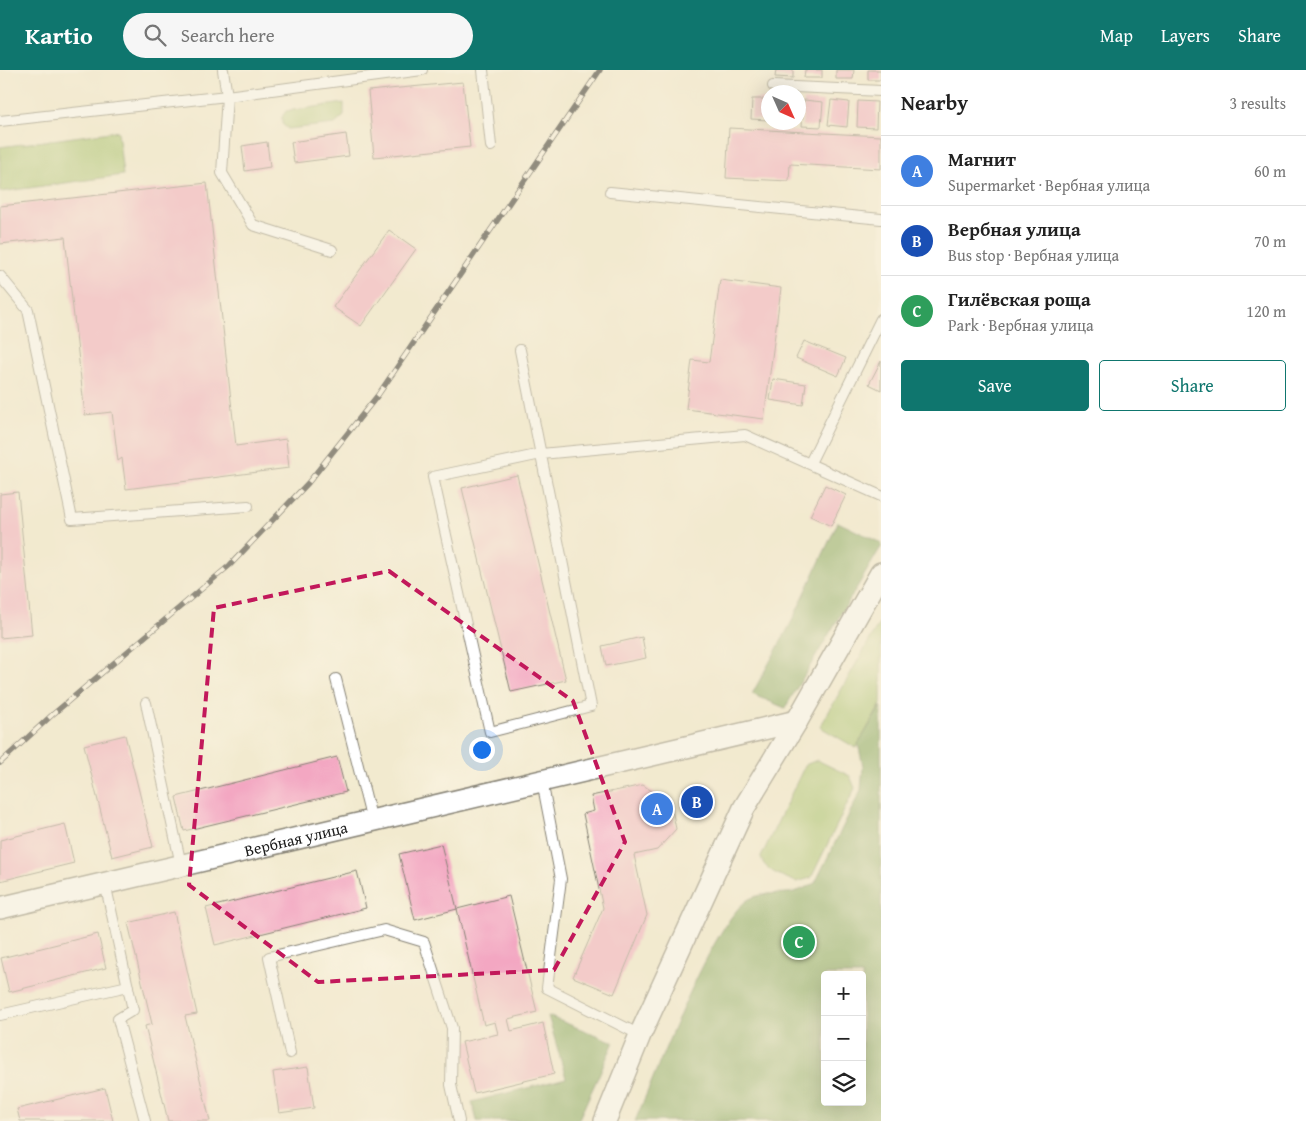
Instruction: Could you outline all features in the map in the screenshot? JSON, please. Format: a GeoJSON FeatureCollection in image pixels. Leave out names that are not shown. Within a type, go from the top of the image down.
{"type":"FeatureCollection","features":[{"type":"Feature","properties":{"kind":"street"},"geometry":{"type":"LineString","coordinates":[[605,1121],[640,1035],[744,808],[797,721],[881,573]]}},
{"type":"Feature","properties":{"kind":"street","name":"Вербная улица"},"geometry":{"type":"LineString","coordinates":[[0,908],[797,721]]}},
{"type":"Feature","properties":{"kind":"lane"},"geometry":{"type":"LineString","coordinates":[[223,70],[227,96],[222,173],[253,225],[332,250]]}},
{"type":"Feature","properties":{"kind":"lane"},"geometry":{"type":"LineString","coordinates":[[0,121],[227,96],[346,75],[422,70]]}},
{"type":"Feature","properties":{"kind":"lane"},"geometry":{"type":"LineString","coordinates":[[483,70],[491,146]]}},
{"type":"Feature","properties":{"kind":"lane"},"geometry":{"type":"LineString","coordinates":[[806,88],[881,91]]}},
{"type":"Feature","properties":{"kind":"lane"},"geometry":{"type":"LineString","coordinates":[[610,192],[881,220]]}},
{"type":"Feature","properties":{"kind":"lane"},"geometry":{"type":"LineString","coordinates":[[0,276],[28,310],[72,519],[248,506]]}},
{"type":"Feature","properties":{"kind":"lane"},"geometry":{"type":"LineString","coordinates":[[810,463],[881,319]]}},
{"type":"Feature","properties":{"kind":"lane"},"geometry":{"type":"LineString","coordinates":[[520,350],[541,454],[591,706],[490,732],[434,477],[541,454],[745,435],[881,496]]}},
{"type":"Feature","properties":{"kind":"lane"},"geometry":{"type":"LineString","coordinates":[[336,679],[372,821]]}},
{"type":"Feature","properties":{"kind":"lane"},"geometry":{"type":"LineString","coordinates":[[146,703],[182,865]]}},
{"type":"Feature","properties":{"kind":"lane"},"geometry":{"type":"LineString","coordinates":[[542,781],[561,879],[547,988],[640,1035]]}},
{"type":"Feature","properties":{"kind":"lane"},"geometry":{"type":"LineString","coordinates":[[105,883],[134,1010],[118,1018],[145,1121]]}},
{"type":"Feature","properties":{"kind":"lane"},"geometry":{"type":"LineString","coordinates":[[290,1053],[269,957],[384,930],[424,942],[452,1028],[451,1084],[459,1121]]}},
{"type":"Feature","properties":{"kind":"lane"},"geometry":{"type":"LineString","coordinates":[[0,1015],[128,986]]}},
{"type":"Feature","properties":{"kind":"highlighted area"},"geometry":{"type":"Polygon","coordinates":[[[389,571],[573,701],[625,842],[554,970],[318,982],[189,885],[214,608],[389,571]]]}},
{"type":"Feature","properties":{"kind":"green space"},"geometry":{"type":"Polygon","coordinates":[[[344,103],[344,116],[335,124],[288,129],[282,124],[282,117],[286,111],[344,103]]]}},
{"type":"Feature","properties":{"kind":"green space"},"geometry":{"type":"Polygon","coordinates":[[[118,131],[123,175],[0,192],[0,147],[118,131]]]}},
{"type":"Feature","properties":{"kind":"green space"},"geometry":{"type":"Polygon","coordinates":[[[838,522],[881,543],[881,547],[785,708],[752,694],[791,623],[838,522]]]}},
{"type":"Feature","properties":{"kind":"green space"},"geometry":{"type":"Polygon","coordinates":[[[881,620],[881,704],[856,748],[820,727],[881,620]]]}},
{"type":"Feature","properties":{"kind":"green space"},"geometry":{"type":"Polygon","coordinates":[[[881,706],[881,1121],[635,1121],[686,1001],[719,936],[735,913],[749,899],[766,894],[794,892],[815,883],[861,790],[863,766],[858,744],[881,706]]]}},
{"type":"Feature","properties":{"kind":"green space"},"geometry":{"type":"Polygon","coordinates":[[[817,760],[850,776],[855,788],[811,878],[796,882],[770,870],[761,857],[805,765],[817,760]]]}},
{"type":"Feature","properties":{"kind":"green space"},"geometry":{"type":"Polygon","coordinates":[[[548,1016],[614,1042],[578,1121],[477,1121],[472,1102],[566,1078],[548,1016]]]}},
{"type":"Feature","properties":{"kind":"building"},"geometry":{"type":"Polygon","coordinates":[[[776,70],[793,70],[793,78],[775,77],[776,70]]]}},
{"type":"Feature","properties":{"kind":"building"},"geometry":{"type":"Polygon","coordinates":[[[805,70],[822,70],[822,78],[804,78],[805,70]]]}},
{"type":"Feature","properties":{"kind":"building"},"geometry":{"type":"Polygon","coordinates":[[[836,70],[854,70],[853,79],[836,79],[836,70]]]}},
{"type":"Feature","properties":{"kind":"building"},"geometry":{"type":"Polygon","coordinates":[[[868,70],[881,70],[881,80],[868,80],[868,70]]]}},
{"type":"Feature","properties":{"kind":"building"},"geometry":{"type":"Polygon","coordinates":[[[463,82],[470,147],[374,157],[368,91],[463,82]]]}},
{"type":"Feature","properties":{"kind":"building"},"geometry":{"type":"Polygon","coordinates":[[[752,99],[761,99],[761,120],[751,119],[752,99]]]}},
{"type":"Feature","properties":{"kind":"building"},"geometry":{"type":"Polygon","coordinates":[[[806,100],[823,102],[821,127],[806,126],[806,100]]]}},
{"type":"Feature","properties":{"kind":"building"},"geometry":{"type":"Polygon","coordinates":[[[831,100],[849,102],[847,127],[828,125],[831,100]]]}},
{"type":"Feature","properties":{"kind":"building"},"geometry":{"type":"Polygon","coordinates":[[[858,101],[877,102],[876,128],[857,127],[858,101]]]}},
{"type":"Feature","properties":{"kind":"building"},"geometry":{"type":"Polygon","coordinates":[[[729,128],[881,136],[881,169],[790,164],[789,181],[726,178],[729,128]]]}},
{"type":"Feature","properties":{"kind":"building"},"geometry":{"type":"Polygon","coordinates":[[[346,134],[349,156],[294,163],[291,142],[346,134]]]}},
{"type":"Feature","properties":{"kind":"building"},"geometry":{"type":"Polygon","coordinates":[[[267,142],[270,167],[245,171],[242,146],[267,142]]]}},
{"type":"Feature","properties":{"kind":"building"},"geometry":{"type":"Polygon","coordinates":[[[207,183],[236,446],[286,439],[289,468],[126,489],[122,458],[118,461],[112,412],[85,415],[65,237],[0,244],[0,206],[207,183]]]}},
{"type":"Feature","properties":{"kind":"building"},"geometry":{"type":"Polygon","coordinates":[[[389,230],[416,249],[361,326],[333,307],[389,230]]]}},
{"type":"Feature","properties":{"kind":"building"},"geometry":{"type":"Polygon","coordinates":[[[720,280],[781,288],[764,419],[686,409],[692,360],[709,362],[720,280]]]}},
{"type":"Feature","properties":{"kind":"building"},"geometry":{"type":"Polygon","coordinates":[[[804,341],[846,358],[838,376],[796,358],[804,341]]]}},
{"type":"Feature","properties":{"kind":"building"},"geometry":{"type":"Polygon","coordinates":[[[881,361],[881,390],[869,384],[881,361]]]}},
{"type":"Feature","properties":{"kind":"building"},"geometry":{"type":"Polygon","coordinates":[[[773,379],[806,384],[803,405],[770,400],[773,379]]]}},
{"type":"Feature","properties":{"kind":"building"},"geometry":{"type":"Polygon","coordinates":[[[517,475],[566,680],[511,692],[462,488],[517,475]]]}},
{"type":"Feature","properties":{"kind":"building"},"geometry":{"type":"Polygon","coordinates":[[[825,485],[846,495],[831,526],[810,516],[825,485]]]}},
{"type":"Feature","properties":{"kind":"building"},"geometry":{"type":"Polygon","coordinates":[[[18,492],[32,635],[0,638],[0,494],[18,492]]]}},
{"type":"Feature","properties":{"kind":"building"},"geometry":{"type":"Polygon","coordinates":[[[642,637],[646,658],[606,666],[602,646],[642,637]]]}},
{"type":"Feature","properties":{"kind":"building"},"geometry":{"type":"Polygon","coordinates":[[[125,735],[153,847],[112,857],[84,745],[125,735]]]}},
{"type":"Feature","properties":{"kind":"building"},"geometry":{"type":"Polygon","coordinates":[[[337,757],[346,792],[184,831],[176,797],[337,757]]]}},
{"type":"Feature","properties":{"kind":"building"},"geometry":{"type":"Polygon","coordinates":[[[643,785],[671,804],[676,829],[657,850],[634,855],[647,915],[614,994],[573,977],[603,908],[583,814],[594,811],[591,796],[643,785]]]}},
{"type":"Feature","properties":{"kind":"building"},"geometry":{"type":"Polygon","coordinates":[[[65,824],[74,863],[0,881],[0,840],[65,824]]]}},
{"type":"Feature","properties":{"kind":"building"},"geometry":{"type":"Polygon","coordinates":[[[441,844],[457,909],[415,920],[399,854],[441,844]]]}},
{"type":"Feature","properties":{"kind":"building"},"geometry":{"type":"Polygon","coordinates":[[[357,871],[366,908],[215,945],[206,908],[357,871]]]}},
{"type":"Feature","properties":{"kind":"building"},"geometry":{"type":"Polygon","coordinates":[[[509,896],[537,1012],[508,1019],[511,1031],[543,1023],[554,1074],[474,1093],[462,1042],[498,1034],[495,1022],[484,1025],[457,909],[509,896]]]}},
{"type":"Feature","properties":{"kind":"building"},"geometry":{"type":"Polygon","coordinates":[[[174,912],[197,1014],[185,1016],[210,1121],[168,1121],[145,1026],[152,1024],[128,923],[174,912]]]}},
{"type":"Feature","properties":{"kind":"building"},"geometry":{"type":"Polygon","coordinates":[[[98,934],[106,968],[9,992],[1,958],[98,934]]]}},
{"type":"Feature","properties":{"kind":"building"},"geometry":{"type":"Polygon","coordinates":[[[308,1067],[314,1108],[279,1113],[273,1072],[308,1067]]]}},
{"type":"Feature","properties":{"kind":"building"},"geometry":{"type":"Polygon","coordinates":[[[105,1088],[113,1121],[20,1121],[17,1109],[105,1088]]]}},
{"type":"Feature","properties":{"kind":"railway"},"geometry":{"type":"LineString","coordinates":[[0,763],[52,715],[230,565],[308,483],[378,395],[600,70]]}},
{"type":"Feature","properties":{"kind":"place","name":"Вербная улица"},"geometry":{"type":"Point","coordinates":[697,802]}},
{"type":"Feature","properties":{"kind":"place","name":"Магнит"},"geometry":{"type":"Point","coordinates":[657,809]}},
{"type":"Feature","properties":{"kind":"place","name":"Гилёвская роща"},"geometry":{"type":"Point","coordinates":[799,942]}}]}
